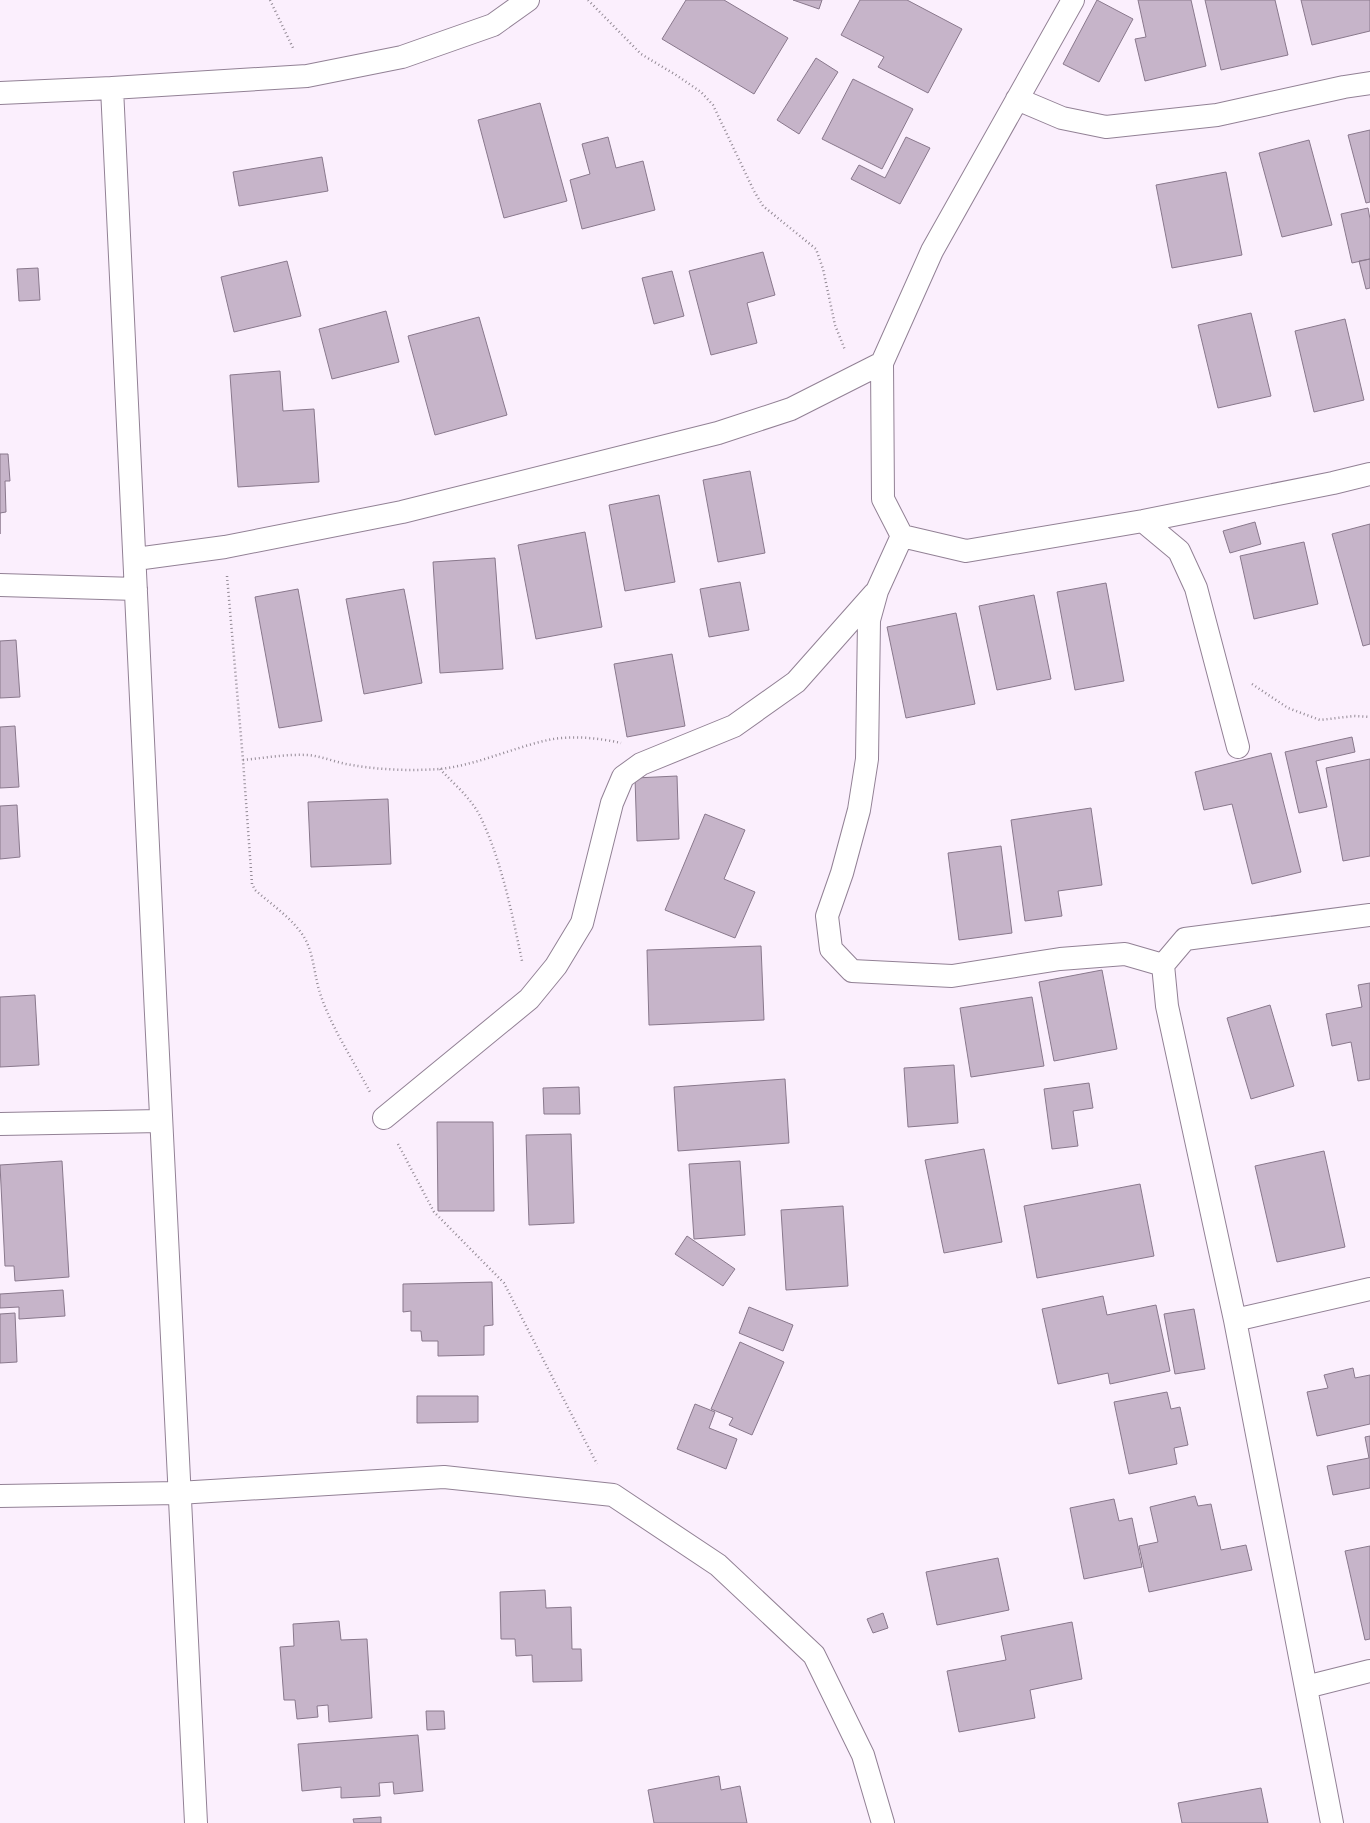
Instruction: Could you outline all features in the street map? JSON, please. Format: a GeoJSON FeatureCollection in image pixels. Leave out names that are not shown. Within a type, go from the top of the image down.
{"type":"FeatureCollection","features":[{"type":"Feature","properties":{"kind":"street"},"geometry":{"type":"LineString","coordinates":[[0,93],[112,88],[307,76],[402,57],[493,25],[528,0]]}},
{"type":"Feature","properties":{"kind":"street"},"geometry":{"type":"LineString","coordinates":[[1073,0],[932,251],[882,363],[882,499],[902,536],[966,551],[1143,521],[1370,474]]}},
{"type":"Feature","properties":{"kind":"street"},"geometry":{"type":"LineString","coordinates":[[1017,99],[1062,118],[1106,127],[1217,115],[1344,87],[1370,83]]}},
{"type":"Feature","properties":{"kind":"street"},"geometry":{"type":"LineString","coordinates":[[112,88],[136,559],[136,589],[178,1493],[196,1823]]}},
{"type":"Feature","properties":{"kind":"street"},"geometry":{"type":"LineString","coordinates":[[136,559],[225,547],[402,512],[718,433],[791,409],[882,363]]}},
{"type":"Feature","properties":{"kind":"street"},"geometry":{"type":"LineString","coordinates":[[1143,521],[1178,551],[1196,588],[1238,747]]}},
{"type":"Feature","properties":{"kind":"street"},"geometry":{"type":"LineString","coordinates":[[902,536],[877,591],[869,620],[867,759],[859,810],[842,873],[827,916],[831,949],[852,971],[952,976],[1060,959],[1125,954],[1163,965]]}},
{"type":"Feature","properties":{"kind":"street"},"geometry":{"type":"LineString","coordinates":[[0,586],[136,589]]}},
{"type":"Feature","properties":{"kind":"street"},"geometry":{"type":"LineString","coordinates":[[384,1118],[529,999],[556,966],[582,923],[612,803],[623,777],[641,764],[734,726],[796,682],[877,591]]}},
{"type":"Feature","properties":{"kind":"street"},"geometry":{"type":"LineString","coordinates":[[1332,1823],[1235,1320],[1167,1006],[1163,965],[1185,939],[1370,915]]}},
{"type":"Feature","properties":{"kind":"street"},"geometry":{"type":"LineString","coordinates":[[0,1124],[160,1121]]}},
{"type":"Feature","properties":{"kind":"street"},"geometry":{"type":"LineString","coordinates":[[1235,1320],[1370,1289]]}},
{"type":"Feature","properties":{"kind":"street"},"geometry":{"type":"LineString","coordinates":[[0,1496],[178,1493],[444,1477],[613,1495],[718,1565],[814,1656],[863,1755],[883,1823]]}},
{"type":"Feature","properties":{"kind":"street"},"geometry":{"type":"LineString","coordinates":[[1306,1686],[1370,1671]]}},
{"type":"Feature","properties":{"kind":"path"},"geometry":{"type":"LineString","coordinates":[[270,0],[280,24],[307,76]]}},
{"type":"Feature","properties":{"kind":"path"},"geometry":{"type":"LineString","coordinates":[[588,0],[641,54],[701,92],[713,105],[754,191],[763,206],[816,249],[823,269],[835,325],[858,375]]}},
{"type":"Feature","properties":{"kind":"path"},"geometry":{"type":"LineString","coordinates":[[225,547],[252,884],[255,890],[294,923],[305,938],[320,992],[328,1012],[434,1212],[504,1283],[613,1495]]}},
{"type":"Feature","properties":{"kind":"path"},"geometry":{"type":"LineString","coordinates":[[1214,660],[1288,708],[1320,720],[1354,716],[1370,717]]}},
{"type":"Feature","properties":{"kind":"path"},"geometry":{"type":"LineString","coordinates":[[243,760],[306,755],[326,758],[350,765],[375,768],[407,770],[440,769],[462,765],[549,740],[579,738],[622,743]]}},
{"type":"Feature","properties":{"kind":"path"},"geometry":{"type":"LineString","coordinates":[[440,769],[465,795],[480,817],[507,891],[529,999]]}},
{"type":"Feature","properties":{"kind":"building"},"geometry":{"type":"Polygon","coordinates":[[[686,0],[724,0],[788,38],[754,94],[662,39],[686,0]]]}},
{"type":"Feature","properties":{"kind":"building"},"geometry":{"type":"Polygon","coordinates":[[[793,0],[822,0],[819,9],[793,0]]]}},
{"type":"Feature","properties":{"kind":"building"},"geometry":{"type":"Polygon","coordinates":[[[860,0],[907,0],[962,29],[928,93],[878,67],[884,57],[841,35],[860,0]]]}},
{"type":"Feature","properties":{"kind":"building"},"geometry":{"type":"Polygon","coordinates":[[[1097,0],[1133,19],[1099,82],[1063,64],[1097,0]]]}},
{"type":"Feature","properties":{"kind":"building"},"geometry":{"type":"Polygon","coordinates":[[[1138,0],[1191,0],[1206,66],[1145,81],[1135,39],[1146,37],[1138,0]]]}},
{"type":"Feature","properties":{"kind":"building"},"geometry":{"type":"Polygon","coordinates":[[[1205,0],[1275,0],[1288,55],[1221,70],[1205,0]]]}},
{"type":"Feature","properties":{"kind":"building"},"geometry":{"type":"Polygon","coordinates":[[[1301,0],[1370,0],[1370,31],[1312,45],[1301,0]]]}},
{"type":"Feature","properties":{"kind":"building"},"geometry":{"type":"Polygon","coordinates":[[[816,58],[838,72],[799,134],[777,120],[816,58]]]}},
{"type":"Feature","properties":{"kind":"building"},"geometry":{"type":"Polygon","coordinates":[[[853,79],[913,109],[882,169],[822,139],[853,79]]]}},
{"type":"Feature","properties":{"kind":"building"},"geometry":{"type":"Polygon","coordinates":[[[540,103],[567,201],[504,218],[478,120],[540,103]]]}},
{"type":"Feature","properties":{"kind":"building"},"geometry":{"type":"Polygon","coordinates":[[[1370,130],[1370,202],[1366,203],[1348,135],[1370,130]]]}},
{"type":"Feature","properties":{"kind":"building"},"geometry":{"type":"Polygon","coordinates":[[[608,137],[616,168],[643,161],[655,210],[582,229],[570,180],[590,174],[582,144],[608,137]]]}},
{"type":"Feature","properties":{"kind":"building"},"geometry":{"type":"Polygon","coordinates":[[[906,137],[930,148],[900,204],[851,179],[859,165],[885,178],[906,137]]]}},
{"type":"Feature","properties":{"kind":"building"},"geometry":{"type":"Polygon","coordinates":[[[1309,140],[1332,225],[1282,237],[1259,153],[1309,140]]]}},
{"type":"Feature","properties":{"kind":"building"},"geometry":{"type":"Polygon","coordinates":[[[322,157],[328,191],[239,206],[233,172],[322,157]]]}},
{"type":"Feature","properties":{"kind":"building"},"geometry":{"type":"Polygon","coordinates":[[[1226,172],[1242,255],[1172,268],[1156,185],[1226,172]]]}},
{"type":"Feature","properties":{"kind":"building"},"geometry":{"type":"Polygon","coordinates":[[[1368,208],[1370,219],[1370,259],[1352,263],[1341,214],[1368,208]]]}},
{"type":"Feature","properties":{"kind":"building"},"geometry":{"type":"Polygon","coordinates":[[[763,252],[775,295],[747,303],[757,343],[711,355],[689,271],[763,252]]]}},
{"type":"Feature","properties":{"kind":"building"},"geometry":{"type":"Polygon","coordinates":[[[1370,259],[1370,288],[1366,289],[1359,261],[1370,259]]]}},
{"type":"Feature","properties":{"kind":"building"},"geometry":{"type":"Polygon","coordinates":[[[287,261],[301,316],[234,332],[221,277],[287,261]]]}},
{"type":"Feature","properties":{"kind":"building"},"geometry":{"type":"Polygon","coordinates":[[[38,268],[40,300],[19,301],[17,269],[38,268]]]}},
{"type":"Feature","properties":{"kind":"building"},"geometry":{"type":"Polygon","coordinates":[[[672,271],[684,316],[654,324],[642,278],[672,271]]]}},
{"type":"Feature","properties":{"kind":"building"},"geometry":{"type":"Polygon","coordinates":[[[386,311],[399,362],[332,379],[319,329],[386,311]]]}},
{"type":"Feature","properties":{"kind":"building"},"geometry":{"type":"Polygon","coordinates":[[[1251,313],[1271,396],[1218,408],[1198,325],[1251,313]]]}},
{"type":"Feature","properties":{"kind":"building"},"geometry":{"type":"Polygon","coordinates":[[[479,317],[507,415],[435,435],[408,336],[479,317]]]}},
{"type":"Feature","properties":{"kind":"building"},"geometry":{"type":"Polygon","coordinates":[[[1345,319],[1364,400],[1314,412],[1295,331],[1345,319]]]}},
{"type":"Feature","properties":{"kind":"building"},"geometry":{"type":"Polygon","coordinates":[[[280,371],[283,411],[314,409],[319,482],[238,487],[230,375],[280,371]]]}},
{"type":"Feature","properties":{"kind":"building"},"geometry":{"type":"Polygon","coordinates":[[[0,454],[8,454],[10,481],[5,481],[6,512],[0,513],[0,454]]]}},
{"type":"Feature","properties":{"kind":"building"},"geometry":{"type":"Polygon","coordinates":[[[750,471],[765,553],[718,562],[703,480],[750,471]]]}},
{"type":"Feature","properties":{"kind":"building"},"geometry":{"type":"Polygon","coordinates":[[[659,495],[675,582],[625,591],[609,505],[659,495]]]}},
{"type":"Feature","properties":{"kind":"building"},"geometry":{"type":"Polygon","coordinates":[[[1255,522],[1261,544],[1230,553],[1223,531],[1255,522]]]}},
{"type":"Feature","properties":{"kind":"building"},"geometry":{"type":"Polygon","coordinates":[[[1370,524],[1370,644],[1363,646],[1332,534],[1370,524]]]}},
{"type":"Feature","properties":{"kind":"building"},"geometry":{"type":"Polygon","coordinates":[[[585,532],[602,627],[536,639],[518,545],[585,532]]]}},
{"type":"Feature","properties":{"kind":"building"},"geometry":{"type":"Polygon","coordinates":[[[1304,542],[1318,604],[1254,619],[1240,556],[1304,542]]]}},
{"type":"Feature","properties":{"kind":"building"},"geometry":{"type":"Polygon","coordinates":[[[495,558],[503,669],[440,673],[433,562],[495,558]]]}},
{"type":"Feature","properties":{"kind":"building"},"geometry":{"type":"Polygon","coordinates":[[[740,582],[749,630],[709,637],[700,589],[740,582]]]}},
{"type":"Feature","properties":{"kind":"building"},"geometry":{"type":"Polygon","coordinates":[[[1106,583],[1124,681],[1075,690],[1057,592],[1106,583]]]}},
{"type":"Feature","properties":{"kind":"building"},"geometry":{"type":"Polygon","coordinates":[[[298,589],[322,721],[279,728],[255,597],[298,589]]]}},
{"type":"Feature","properties":{"kind":"building"},"geometry":{"type":"Polygon","coordinates":[[[404,589],[422,683],[364,694],[346,599],[404,589]]]}},
{"type":"Feature","properties":{"kind":"building"},"geometry":{"type":"Polygon","coordinates":[[[1034,595],[1051,679],[997,690],[979,606],[1034,595]]]}},
{"type":"Feature","properties":{"kind":"building"},"geometry":{"type":"Polygon","coordinates":[[[956,613],[975,704],[906,718],[887,627],[956,613]]]}},
{"type":"Feature","properties":{"kind":"building"},"geometry":{"type":"Polygon","coordinates":[[[16,640],[20,697],[0,698],[0,641],[16,640]]]}},
{"type":"Feature","properties":{"kind":"building"},"geometry":{"type":"Polygon","coordinates":[[[672,654],[685,726],[627,737],[614,664],[672,654]]]}},
{"type":"Feature","properties":{"kind":"building"},"geometry":{"type":"Polygon","coordinates":[[[15,726],[19,787],[0,788],[0,727],[15,726]]]}},
{"type":"Feature","properties":{"kind":"building"},"geometry":{"type":"Polygon","coordinates":[[[1352,737],[1355,752],[1316,761],[1327,807],[1299,813],[1285,752],[1352,737]]]}},
{"type":"Feature","properties":{"kind":"building"},"geometry":{"type":"Polygon","coordinates":[[[1271,753],[1301,872],[1252,884],[1232,804],[1204,810],[1195,772],[1271,753]]]}},
{"type":"Feature","properties":{"kind":"building"},"geometry":{"type":"Polygon","coordinates":[[[1370,759],[1370,856],[1343,861],[1326,768],[1370,759]]]}},
{"type":"Feature","properties":{"kind":"building"},"geometry":{"type":"Polygon","coordinates":[[[677,776],[679,839],[637,841],[635,778],[677,776]]]}},
{"type":"Feature","properties":{"kind":"building"},"geometry":{"type":"Polygon","coordinates":[[[388,799],[391,864],[311,867],[308,802],[388,799]]]}},
{"type":"Feature","properties":{"kind":"building"},"geometry":{"type":"Polygon","coordinates":[[[17,805],[20,857],[0,859],[0,806],[17,805]]]}},
{"type":"Feature","properties":{"kind":"building"},"geometry":{"type":"Polygon","coordinates":[[[1091,808],[1102,885],[1058,891],[1062,916],[1025,921],[1011,820],[1091,808]]]}},
{"type":"Feature","properties":{"kind":"building"},"geometry":{"type":"Polygon","coordinates":[[[705,814],[745,830],[724,879],[755,892],[735,938],[665,910],[705,814]]]}},
{"type":"Feature","properties":{"kind":"building"},"geometry":{"type":"Polygon","coordinates":[[[1001,846],[1012,933],[959,940],[948,853],[1001,846]]]}},
{"type":"Feature","properties":{"kind":"building"},"geometry":{"type":"Polygon","coordinates":[[[761,946],[764,1020],[649,1025],[647,950],[761,946]]]}},
{"type":"Feature","properties":{"kind":"building"},"geometry":{"type":"Polygon","coordinates":[[[1102,970],[1117,1049],[1054,1061],[1039,982],[1102,970]]]}},
{"type":"Feature","properties":{"kind":"building"},"geometry":{"type":"Polygon","coordinates":[[[1370,983],[1370,1079],[1358,1081],[1351,1042],[1332,1046],[1326,1014],[1362,1007],[1358,985],[1370,983]]]}},
{"type":"Feature","properties":{"kind":"building"},"geometry":{"type":"Polygon","coordinates":[[[35,995],[39,1065],[0,1067],[0,997],[35,995]]]}},
{"type":"Feature","properties":{"kind":"building"},"geometry":{"type":"Polygon","coordinates":[[[1032,997],[1044,1066],[971,1077],[960,1008],[1032,997]]]}},
{"type":"Feature","properties":{"kind":"building"},"geometry":{"type":"Polygon","coordinates":[[[1270,1005],[1294,1086],[1251,1099],[1227,1018],[1270,1005]]]}},
{"type":"Feature","properties":{"kind":"building"},"geometry":{"type":"Polygon","coordinates":[[[954,1065],[958,1123],[908,1127],[904,1068],[954,1065]]]}},
{"type":"Feature","properties":{"kind":"building"},"geometry":{"type":"Polygon","coordinates":[[[785,1079],[789,1143],[678,1151],[674,1087],[785,1079]]]}},
{"type":"Feature","properties":{"kind":"building"},"geometry":{"type":"Polygon","coordinates":[[[1089,1083],[1093,1108],[1073,1111],[1078,1146],[1052,1149],[1044,1089],[1089,1083]]]}},
{"type":"Feature","properties":{"kind":"building"},"geometry":{"type":"Polygon","coordinates":[[[579,1087],[580,1114],[544,1114],[543,1088],[579,1087]]]}},
{"type":"Feature","properties":{"kind":"building"},"geometry":{"type":"Polygon","coordinates":[[[437,1122],[493,1122],[494,1211],[438,1211],[437,1122]]]}},
{"type":"Feature","properties":{"kind":"building"},"geometry":{"type":"Polygon","coordinates":[[[571,1134],[574,1223],[529,1225],[526,1135],[571,1134]]]}},
{"type":"Feature","properties":{"kind":"building"},"geometry":{"type":"Polygon","coordinates":[[[984,1149],[1002,1242],[944,1253],[925,1160],[984,1149]]]}},
{"type":"Feature","properties":{"kind":"building"},"geometry":{"type":"Polygon","coordinates":[[[1324,1151],[1345,1247],[1277,1262],[1255,1166],[1324,1151]]]}},
{"type":"Feature","properties":{"kind":"building"},"geometry":{"type":"Polygon","coordinates":[[[62,1161],[69,1277],[15,1281],[14,1266],[5,1266],[0,1165],[62,1161]]]}},
{"type":"Feature","properties":{"kind":"building"},"geometry":{"type":"Polygon","coordinates":[[[740,1161],[745,1235],[694,1239],[689,1164],[740,1161]]]}},
{"type":"Feature","properties":{"kind":"building"},"geometry":{"type":"Polygon","coordinates":[[[1140,1184],[1154,1256],[1037,1278],[1024,1206],[1140,1184]]]}},
{"type":"Feature","properties":{"kind":"building"},"geometry":{"type":"Polygon","coordinates":[[[843,1206],[848,1286],[786,1290],[781,1210],[843,1206]]]}},
{"type":"Feature","properties":{"kind":"building"},"geometry":{"type":"Polygon","coordinates":[[[687,1236],[735,1269],[723,1286],[675,1254],[687,1236]]]}},
{"type":"Feature","properties":{"kind":"building"},"geometry":{"type":"Polygon","coordinates":[[[492,1282],[493,1325],[484,1326],[484,1355],[438,1356],[438,1341],[422,1341],[421,1331],[411,1331],[411,1311],[403,1312],[403,1284],[492,1282]]]}},
{"type":"Feature","properties":{"kind":"building"},"geometry":{"type":"Polygon","coordinates":[[[63,1290],[65,1316],[19,1319],[19,1307],[0,1308],[0,1294],[63,1290]]]}},
{"type":"Feature","properties":{"kind":"building"},"geometry":{"type":"Polygon","coordinates":[[[1103,1296],[1107,1315],[1156,1305],[1170,1371],[1110,1384],[1108,1373],[1058,1384],[1042,1309],[1103,1296]]]}},
{"type":"Feature","properties":{"kind":"building"},"geometry":{"type":"Polygon","coordinates":[[[749,1307],[793,1325],[783,1351],[739,1333],[749,1307]]]}},
{"type":"Feature","properties":{"kind":"building"},"geometry":{"type":"Polygon","coordinates":[[[1194,1309],[1205,1369],[1175,1374],[1164,1314],[1194,1309]]]}},
{"type":"Feature","properties":{"kind":"building"},"geometry":{"type":"Polygon","coordinates":[[[15,1313],[17,1362],[0,1363],[0,1314],[15,1313]]]}},
{"type":"Feature","properties":{"kind":"building"},"geometry":{"type":"Polygon","coordinates":[[[740,1342],[784,1362],[752,1435],[729,1425],[733,1418],[711,1409],[740,1342]]]}},
{"type":"Feature","properties":{"kind":"building"},"geometry":{"type":"Polygon","coordinates":[[[1353,1368],[1355,1378],[1370,1375],[1370,1424],[1317,1436],[1307,1392],[1328,1388],[1324,1375],[1353,1368]]]}},
{"type":"Feature","properties":{"kind":"building"},"geometry":{"type":"Polygon","coordinates":[[[1167,1392],[1171,1409],[1180,1407],[1188,1445],[1174,1448],[1177,1464],[1129,1474],[1114,1402],[1167,1392]]]}},
{"type":"Feature","properties":{"kind":"building"},"geometry":{"type":"Polygon","coordinates":[[[417,1396],[478,1396],[478,1422],[417,1423],[417,1396]]]}},
{"type":"Feature","properties":{"kind":"building"},"geometry":{"type":"Polygon","coordinates":[[[695,1404],[715,1412],[709,1428],[737,1439],[726,1469],[677,1449],[695,1404]]]}},
{"type":"Feature","properties":{"kind":"building"},"geometry":{"type":"Polygon","coordinates":[[[1370,1436],[1370,1488],[1333,1495],[1327,1466],[1369,1458],[1365,1437],[1370,1436]]]}},
{"type":"Feature","properties":{"kind":"building"},"geometry":{"type":"Polygon","coordinates":[[[1195,1496],[1198,1506],[1211,1504],[1221,1550],[1246,1545],[1252,1570],[1149,1592],[1139,1546],[1158,1542],[1150,1507],[1195,1496]]]}},
{"type":"Feature","properties":{"kind":"building"},"geometry":{"type":"Polygon","coordinates":[[[1114,1499],[1119,1521],[1132,1518],[1142,1567],[1084,1579],[1070,1508],[1114,1499]]]}},
{"type":"Feature","properties":{"kind":"building"},"geometry":{"type":"Polygon","coordinates":[[[1370,1546],[1370,1639],[1365,1640],[1345,1551],[1370,1546]]]}},
{"type":"Feature","properties":{"kind":"building"},"geometry":{"type":"Polygon","coordinates":[[[998,1558],[1009,1610],[937,1625],[926,1572],[998,1558]]]}},
{"type":"Feature","properties":{"kind":"building"},"geometry":{"type":"Polygon","coordinates":[[[545,1590],[546,1608],[571,1607],[572,1649],[581,1649],[582,1681],[533,1682],[532,1655],[516,1656],[515,1639],[501,1639],[500,1592],[545,1590]]]}},
{"type":"Feature","properties":{"kind":"building"},"geometry":{"type":"Polygon","coordinates":[[[883,1613],[888,1628],[873,1633],[867,1619],[883,1613]]]}},
{"type":"Feature","properties":{"kind":"building"},"geometry":{"type":"Polygon","coordinates":[[[339,1621],[341,1640],[367,1639],[372,1718],[329,1722],[328,1705],[317,1706],[318,1717],[297,1719],[295,1700],[284,1700],[280,1647],[294,1646],[293,1624],[339,1621]]]}},
{"type":"Feature","properties":{"kind":"building"},"geometry":{"type":"Polygon","coordinates":[[[1072,1622],[1082,1679],[1030,1690],[1035,1718],[959,1732],[947,1671],[1006,1660],[1001,1636],[1072,1622]]]}},
{"type":"Feature","properties":{"kind":"building"},"geometry":{"type":"Polygon","coordinates":[[[426,1711],[444,1711],[445,1729],[427,1730],[426,1711]]]}},
{"type":"Feature","properties":{"kind":"building"},"geometry":{"type":"Polygon","coordinates":[[[418,1735],[423,1791],[394,1794],[393,1782],[379,1783],[380,1796],[341,1798],[341,1787],[302,1791],[298,1744],[418,1735]]]}},
{"type":"Feature","properties":{"kind":"building"},"geometry":{"type":"Polygon","coordinates":[[[719,1776],[721,1790],[740,1786],[747,1823],[654,1823],[648,1790],[719,1776]]]}},
{"type":"Feature","properties":{"kind":"building"},"geometry":{"type":"Polygon","coordinates":[[[1261,1788],[1268,1823],[1182,1823],[1178,1803],[1261,1788]]]}},
{"type":"Feature","properties":{"kind":"building"},"geometry":{"type":"Polygon","coordinates":[[[381,1817],[381,1823],[354,1823],[353,1819],[381,1817]]]}}]}
